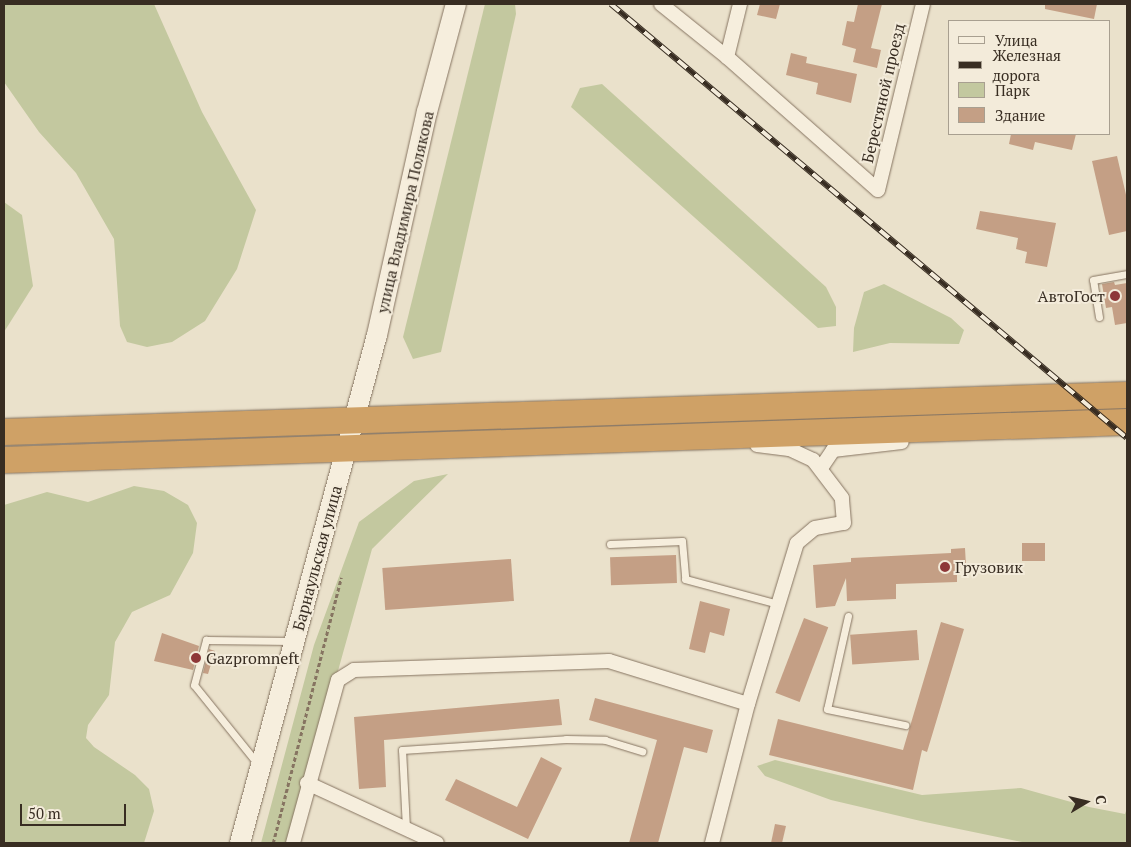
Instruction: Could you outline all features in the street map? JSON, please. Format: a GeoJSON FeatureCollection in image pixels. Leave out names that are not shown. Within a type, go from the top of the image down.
{"type":"FeatureCollection","features":[{"type":"Feature","properties":{"kind":"highway"},"geometry":{"type":"LineString","coordinates":[[4,432],[1127,395]]}},
{"type":"Feature","properties":{"kind":"highway"},"geometry":{"type":"LineString","coordinates":[[4,460],[1127,422]]}},
{"type":"Feature","properties":{"kind":"street","name":"улица Владимира Полякова"},"geometry":{"type":"LineString","coordinates":[[347,447],[456,4]]}},
{"type":"Feature","properties":{"kind":"street"},"geometry":{"type":"LineString","coordinates":[[661,4],[727,57],[740,4]]}},
{"type":"Feature","properties":{"kind":"street","name":"Берестяной проезд"},"geometry":{"type":"LineString","coordinates":[[727,57],[878,190],[922,4]]}},
{"type":"Feature","properties":{"kind":"street"},"geometry":{"type":"LineString","coordinates":[[821,468],[833,450],[906,441],[957,428]]}},
{"type":"Feature","properties":{"kind":"street"},"geometry":{"type":"LineString","coordinates":[[712,843],[748,704],[797,543],[815,528],[844,522],[842,498],[821,468],[803,453],[757,445],[732,436]]}},
{"type":"Feature","properties":{"kind":"street","name":"Барнаульская улица"},"geometry":{"type":"LineString","coordinates":[[240,843],[347,447]]}},
{"type":"Feature","properties":{"kind":"street"},"geometry":{"type":"LineString","coordinates":[[293,843],[307,783],[338,680],[354,670],[609,661],[748,704]]}},
{"type":"Feature","properties":{"kind":"street"},"geometry":{"type":"LineString","coordinates":[[307,783],[437,843]]}},
{"type":"Feature","properties":{"kind":"lane"},"geometry":{"type":"LineString","coordinates":[[1099,317],[1093,280],[1127,274]]}},
{"type":"Feature","properties":{"kind":"lane"},"geometry":{"type":"LineString","coordinates":[[610,544],[682,542],[685,579],[778,604]]}},
{"type":"Feature","properties":{"kind":"lane"},"geometry":{"type":"LineString","coordinates":[[848,616],[827,709],[905,725]]}},
{"type":"Feature","properties":{"kind":"lane"},"geometry":{"type":"LineString","coordinates":[[261,766],[194,685],[206,640],[295,641]]}},
{"type":"Feature","properties":{"kind":"lane"},"geometry":{"type":"LineString","coordinates":[[406,828],[402,750],[566,739],[605,740],[642,751]]}},
{"type":"Feature","properties":{"kind":"path"},"geometry":{"type":"LineString","coordinates":[[273,843],[341,578]]}},
{"type":"Feature","properties":{"kind":"green space"},"geometry":{"type":"Polygon","coordinates":[[[4,4],[154,4],[202,112],[256,210],[237,269],[205,321],[172,342],[147,347],[127,342],[120,326],[114,239],[76,173],[39,132],[4,82],[4,4]]]}},
{"type":"Feature","properties":{"kind":"green space"},"geometry":{"type":"Polygon","coordinates":[[[485,4],[515,4],[516,14],[441,352],[413,359],[403,337],[485,4]]]}},
{"type":"Feature","properties":{"kind":"green space"},"geometry":{"type":"Polygon","coordinates":[[[602,84],[826,287],[836,307],[836,326],[818,328],[571,107],[580,88],[602,84]]]}},
{"type":"Feature","properties":{"kind":"green space"},"geometry":{"type":"Polygon","coordinates":[[[4,202],[22,215],[33,286],[4,332],[4,202]]]}},
{"type":"Feature","properties":{"kind":"green space"},"geometry":{"type":"Polygon","coordinates":[[[884,284],[951,318],[964,330],[959,344],[890,343],[853,352],[854,328],[864,292],[884,284]]]}},
{"type":"Feature","properties":{"kind":"green space"},"geometry":{"type":"Polygon","coordinates":[[[448,474],[372,549],[290,843],[261,843],[314,645],[359,522],[414,481],[448,474]]]}},
{"type":"Feature","properties":{"kind":"green space"},"geometry":{"type":"Polygon","coordinates":[[[134,486],[164,491],[188,505],[197,523],[193,553],[170,595],[132,612],[115,642],[109,695],[88,725],[86,738],[94,747],[135,775],[149,789],[154,811],[144,843],[4,843],[4,505],[47,492],[88,502],[134,486]]]}},
{"type":"Feature","properties":{"kind":"green space"},"geometry":{"type":"Polygon","coordinates":[[[775,760],[922,795],[1021,788],[1089,807],[1125,814],[1127,808],[1127,843],[1027,843],[831,800],[765,776],[757,766],[775,760]]]}},
{"type":"Feature","properties":{"kind":"building"},"geometry":{"type":"Polygon","coordinates":[[[760,4],[780,4],[776,19],[757,15],[760,4]]]}},
{"type":"Feature","properties":{"kind":"building"},"geometry":{"type":"Polygon","coordinates":[[[858,4],[882,4],[871,48],[881,50],[877,68],[853,62],[856,49],[842,45],[847,21],[854,22],[858,4]]]}},
{"type":"Feature","properties":{"kind":"building"},"geometry":{"type":"Polygon","coordinates":[[[1045,4],[1097,4],[1094,19],[1045,9],[1045,4]]]}},
{"type":"Feature","properties":{"kind":"building"},"geometry":{"type":"Polygon","coordinates":[[[791,53],[807,57],[806,63],[857,74],[851,103],[816,94],[818,83],[786,75],[791,53]]]}},
{"type":"Feature","properties":{"kind":"building"},"geometry":{"type":"Polygon","coordinates":[[[1011,135],[1076,135],[1072,150],[1035,142],[1033,150],[1009,144],[1011,135]]]}},
{"type":"Feature","properties":{"kind":"building"},"geometry":{"type":"Polygon","coordinates":[[[1117,156],[1127,199],[1127,231],[1109,235],[1092,161],[1117,156]]]}},
{"type":"Feature","properties":{"kind":"building"},"geometry":{"type":"Polygon","coordinates":[[[980,211],[1056,223],[1047,267],[1025,263],[1027,252],[1016,249],[1018,238],[976,229],[980,211]]]}},
{"type":"Feature","properties":{"kind":"building","name":"АвтоГост"},"geometry":{"type":"Polygon","coordinates":[[[1114,282],[1115,285],[1127,283],[1127,323],[1115,325],[1112,307],[1106,308],[1102,284],[1114,282]]]}},
{"type":"Feature","properties":{"kind":"building"},"geometry":{"type":"Polygon","coordinates":[[[1022,543],[1045,543],[1045,561],[1022,561],[1022,543]]]}},
{"type":"Feature","properties":{"kind":"building"},"geometry":{"type":"Polygon","coordinates":[[[965,548],[966,566],[957,567],[957,582],[896,584],[896,599],[847,601],[846,578],[835,606],[816,608],[813,565],[851,562],[851,558],[951,553],[951,549],[965,548]]]}},
{"type":"Feature","properties":{"kind":"building"},"geometry":{"type":"Polygon","coordinates":[[[676,555],[677,583],[611,585],[610,557],[676,555]]]}},
{"type":"Feature","properties":{"kind":"building"},"geometry":{"type":"Polygon","coordinates":[[[511,559],[514,601],[385,610],[382,568],[511,559]]]}},
{"type":"Feature","properties":{"kind":"building"},"geometry":{"type":"Polygon","coordinates":[[[700,601],[730,609],[724,636],[710,632],[705,653],[689,649],[700,601]]]}},
{"type":"Feature","properties":{"kind":"building"},"geometry":{"type":"Polygon","coordinates":[[[804,618],[828,627],[800,702],[775,693],[804,618]]]}},
{"type":"Feature","properties":{"kind":"building"},"geometry":{"type":"Polygon","coordinates":[[[941,622],[964,629],[927,752],[922,750],[913,790],[769,755],[778,719],[903,750],[941,622]]]}},
{"type":"Feature","properties":{"kind":"building"},"geometry":{"type":"Polygon","coordinates":[[[917,630],[919,660],[852,665],[850,635],[917,630]]]}},
{"type":"Feature","properties":{"kind":"building"},"geometry":{"type":"Polygon","coordinates":[[[162,633],[199,646],[193,670],[154,661],[162,633]]]}},
{"type":"Feature","properties":{"kind":"building"},"geometry":{"type":"Polygon","coordinates":[[[209,649],[215,651],[208,674],[203,673],[209,649]]]}},
{"type":"Feature","properties":{"kind":"building"},"geometry":{"type":"Polygon","coordinates":[[[595,698],[713,730],[707,753],[684,747],[658,843],[629,843],[657,740],[589,720],[595,698]]]}},
{"type":"Feature","properties":{"kind":"building"},"geometry":{"type":"Polygon","coordinates":[[[559,699],[562,725],[384,740],[386,787],[359,789],[354,717],[559,699]]]}},
{"type":"Feature","properties":{"kind":"building"},"geometry":{"type":"Polygon","coordinates":[[[541,757],[562,768],[528,839],[445,800],[456,779],[517,807],[541,757]]]}},
{"type":"Feature","properties":{"kind":"building"},"geometry":{"type":"Polygon","coordinates":[[[775,824],[786,826],[782,843],[771,843],[775,824]]]}},
{"type":"Feature","properties":{"kind":"railway"},"geometry":{"type":"LineString","coordinates":[[611,4],[1127,438]]}},
{"type":"Feature","properties":{"kind":"place","name":"АвтоГост"},"geometry":{"type":"Point","coordinates":[1115,296]}},
{"type":"Feature","properties":{"kind":"place","name":"Грузовик"},"geometry":{"type":"Point","coordinates":[945,567]}},
{"type":"Feature","properties":{"kind":"place","name":"Gazpromneft"},"geometry":{"type":"Point","coordinates":[196,658]}}]}
